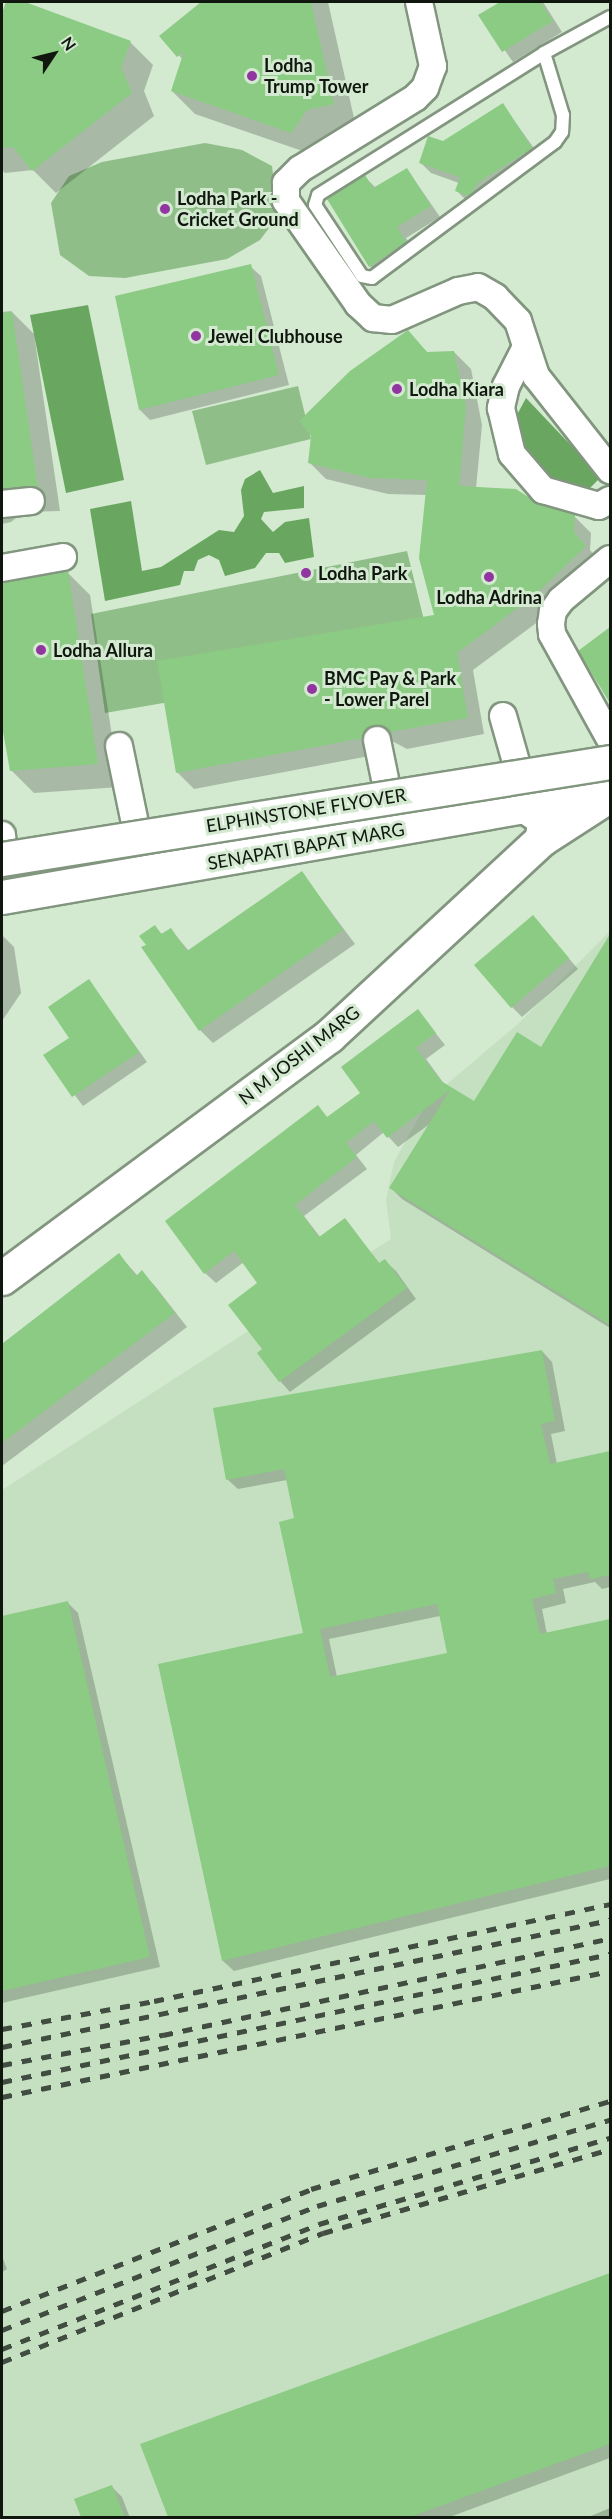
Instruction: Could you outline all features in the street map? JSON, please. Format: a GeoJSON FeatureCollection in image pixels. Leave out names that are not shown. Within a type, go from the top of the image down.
{"type":"FeatureCollection","features":[{"type":"Feature","properties":{"kind":"main road"},"geometry":{"type":"LineString","coordinates":[[2,846],[610,747]]}},
{"type":"Feature","properties":{"kind":"main road"},"geometry":{"type":"LineString","coordinates":[[516,762],[528,808],[544,819],[542,839]]}},
{"type":"Feature","properties":{"kind":"main road","name":"ELPHINSTONE FLYOVER"},"geometry":{"type":"LineString","coordinates":[[2,846],[610,762]]}},
{"type":"Feature","properties":{"kind":"main road","name":"ELPHINSTONE FLYOVER"},"geometry":{"type":"LineString","coordinates":[[2,879],[610,783]]}},
{"type":"Feature","properties":{"kind":"main road","name":"SENAPATI BAPAT MARG"},"geometry":{"type":"LineString","coordinates":[[2,897],[610,793]]}},
{"type":"Feature","properties":{"kind":"main road","name":"N M JOSHI MARG"},"geometry":{"type":"LineString","coordinates":[[2,1278],[329,1036],[542,839],[610,793]]}},
{"type":"Feature","properties":{"kind":"street"},"geometry":{"type":"LineString","coordinates":[[419,2],[433,66],[425,88],[415,98],[300,169],[286,183],[286,201],[358,304],[373,318],[392,321],[458,291],[478,287],[495,297],[518,321],[521,356],[506,386],[501,408],[512,454],[543,490],[599,506],[610,500]]}},
{"type":"Feature","properties":{"kind":"street"},"geometry":{"type":"LineString","coordinates":[[521,356],[610,471]]}},
{"type":"Feature","properties":{"kind":"street"},"geometry":{"type":"LineString","coordinates":[[2,504],[31,501]]}},
{"type":"Feature","properties":{"kind":"street"},"geometry":{"type":"LineString","coordinates":[[2,568],[63,557]]}},
{"type":"Feature","properties":{"kind":"street"},"geometry":{"type":"LineString","coordinates":[[610,559],[561,600],[553,611],[550,624],[552,634],[610,739]]}},
{"type":"Feature","properties":{"kind":"street"},"geometry":{"type":"LineString","coordinates":[[503,716],[516,762]]}},
{"type":"Feature","properties":{"kind":"street"},"geometry":{"type":"LineString","coordinates":[[370,742],[379,785]]}},
{"type":"Feature","properties":{"kind":"street"},"geometry":{"type":"LineString","coordinates":[[119,746],[135,823]]}},
{"type":"Feature","properties":{"kind":"lane"},"geometry":{"type":"LineString","coordinates":[[544,53],[563,115],[562,132],[555,142],[372,278],[362,276],[315,204],[318,195],[544,53],[610,17]]}},
{"type":"Feature","properties":{"kind":"shaded area","name":"Lodha Park - Cricket Ground"},"geometry":{"type":"Polygon","coordinates":[[[205,143],[242,150],[272,166],[278,216],[260,240],[227,259],[125,278],[89,276],[60,255],[51,203],[69,176],[102,162],[205,143]]]}},
{"type":"Feature","properties":{"kind":"shaded area"},"geometry":{"type":"Polygon","coordinates":[[[88,305],[124,480],[66,493],[30,315],[88,305]]]}},
{"type":"Feature","properties":{"kind":"shaded area"},"geometry":{"type":"Polygon","coordinates":[[[298,386],[311,439],[206,465],[192,411],[298,386]]]}},
{"type":"Feature","properties":{"kind":"shaded area"},"geometry":{"type":"Polygon","coordinates":[[[526,398],[601,477],[585,493],[542,475],[511,426],[526,398]]]}},
{"type":"Feature","properties":{"kind":"shaded area"},"geometry":{"type":"Polygon","coordinates":[[[260,470],[273,493],[304,486],[304,508],[264,512],[261,519],[273,532],[285,522],[309,518],[314,557],[285,563],[279,553],[266,553],[255,568],[225,576],[219,560],[209,555],[198,560],[194,571],[184,571],[180,585],[105,601],[90,509],[131,501],[142,571],[161,567],[219,530],[234,532],[244,516],[241,490],[245,479],[260,470]]]}},
{"type":"Feature","properties":{"kind":"shaded area"},"geometry":{"type":"Polygon","coordinates":[[[407,551],[433,657],[105,713],[91,614],[407,551]]]}},
{"type":"Feature","properties":{"kind":"shaded area"},"geometry":{"type":"Polygon","coordinates":[[[610,931],[610,2517],[2,2518],[2,1490],[391,1239],[386,1200],[394,1162],[429,1099],[518,1024],[610,931]]]}},
{"type":"Feature","properties":{"kind":"building"},"geometry":{"type":"Polygon","coordinates":[[[6,2],[25,2],[131,41],[121,67],[132,93],[32,171],[13,147],[2,148],[2,13],[6,2]]]}},
{"type":"Feature","properties":{"kind":"building","name":"Lodha Trump Tower"},"geometry":{"type":"Polygon","coordinates":[[[201,2],[311,2],[334,104],[307,110],[291,133],[171,91],[184,51],[177,57],[159,36],[201,2]]]}},
{"type":"Feature","properties":{"kind":"building"},"geometry":{"type":"Polygon","coordinates":[[[500,2],[540,2],[553,21],[502,52],[478,15],[500,2]]]}},
{"type":"Feature","properties":{"kind":"building"},"geometry":{"type":"Polygon","coordinates":[[[503,103],[532,148],[479,182],[469,196],[455,191],[460,177],[419,163],[428,136],[443,141],[503,103]]]}},
{"type":"Feature","properties":{"kind":"building"},"geometry":{"type":"Polygon","coordinates":[[[407,168],[431,206],[397,227],[406,242],[369,267],[327,199],[365,175],[373,188],[407,168]]]}},
{"type":"Feature","properties":{"kind":"building","name":"Jewel Clubhouse"},"geometry":{"type":"Polygon","coordinates":[[[251,264],[279,375],[139,410],[115,296],[251,264]]]}},
{"type":"Feature","properties":{"kind":"building"},"geometry":{"type":"Polygon","coordinates":[[[12,312],[38,488],[2,489],[2,313],[12,312]]]}},
{"type":"Feature","properties":{"kind":"building"},"geometry":{"type":"Polygon","coordinates":[[[408,330],[427,352],[454,351],[466,407],[459,486],[516,489],[539,504],[575,515],[574,532],[586,546],[534,596],[457,653],[468,718],[390,732],[375,725],[363,738],[176,773],[157,661],[434,615],[419,558],[427,480],[370,478],[308,463],[311,436],[299,421],[350,371],[408,330]]]}},
{"type":"Feature","properties":{"kind":"building","name":"Lodha Allura"},"geometry":{"type":"Polygon","coordinates":[[[68,571],[98,764],[10,771],[2,726],[2,583],[68,571]]]}},
{"type":"Feature","properties":{"kind":"building"},"geometry":{"type":"Polygon","coordinates":[[[610,627],[610,703],[578,651],[610,627]]]}},
{"type":"Feature","properties":{"kind":"building"},"geometry":{"type":"Polygon","coordinates":[[[302,871],[343,930],[199,1031],[141,947],[146,945],[139,936],[155,925],[161,934],[171,928],[187,951],[302,871]]]}},
{"type":"Feature","properties":{"kind":"building"},"geometry":{"type":"Polygon","coordinates":[[[533,915],[569,958],[511,1008],[474,965],[533,915]]]}},
{"type":"Feature","properties":{"kind":"building"},"geometry":{"type":"Polygon","coordinates":[[[610,934],[610,1325],[389,1188],[450,1090],[387,1138],[374,1121],[346,1143],[357,1157],[295,1205],[319,1237],[345,1218],[379,1263],[385,1259],[407,1288],[279,1382],[257,1353],[262,1349],[228,1305],[257,1283],[234,1251],[204,1274],[165,1221],[318,1105],[327,1117],[360,1093],[341,1067],[418,1009],[436,1033],[416,1048],[441,1081],[474,1101],[517,1032],[541,1047],[610,934]]]}},
{"type":"Feature","properties":{"kind":"building"},"geometry":{"type":"Polygon","coordinates":[[[89,979],[139,1052],[72,1097],[43,1055],[69,1038],[48,1007],[89,979]]]}},
{"type":"Feature","properties":{"kind":"building"},"geometry":{"type":"Polygon","coordinates":[[[119,1253],[136,1276],[142,1270],[175,1313],[2,1443],[2,1344],[119,1253]]]}},
{"type":"Feature","properties":{"kind":"building"},"geometry":{"type":"Polygon","coordinates":[[[542,1350],[555,1421],[541,1424],[550,1464],[610,1451],[610,1575],[590,1579],[588,1572],[553,1579],[556,1593],[532,1599],[540,1634],[610,1619],[610,1866],[222,1961],[158,1664],[303,1633],[279,1522],[294,1518],[284,1469],[226,1480],[213,1408],[542,1350]],[[437,1604],[320,1629],[330,1677],[447,1653],[437,1604]]]}},
{"type":"Feature","properties":{"kind":"building"},"geometry":{"type":"Polygon","coordinates":[[[68,1601],[150,1957],[2,1991],[2,1616],[68,1601]]]}},
{"type":"Feature","properties":{"kind":"building"},"geometry":{"type":"Polygon","coordinates":[[[610,2273],[610,2444],[410,2517],[168,2517],[140,2444],[610,2273]]]}},
{"type":"Feature","properties":{"kind":"building"},"geometry":{"type":"Polygon","coordinates":[[[112,2485],[125,2517],[81,2517],[74,2499],[112,2485]]]}},
{"type":"Feature","properties":{"kind":"railway"},"geometry":{"type":"LineString","coordinates":[[2,2029],[154,2001],[610,1904]]}},
{"type":"Feature","properties":{"kind":"railway"},"geometry":{"type":"LineString","coordinates":[[2,2047],[610,1920]]}},
{"type":"Feature","properties":{"kind":"railway"},"geometry":{"type":"LineString","coordinates":[[2,2065],[163,2035],[610,1938]]}},
{"type":"Feature","properties":{"kind":"railway"},"geometry":{"type":"LineString","coordinates":[[2,2082],[610,1954]]}},
{"type":"Feature","properties":{"kind":"railway"},"geometry":{"type":"LineString","coordinates":[[2,2097],[610,1971]]}},
{"type":"Feature","properties":{"kind":"railway"},"geometry":{"type":"LineString","coordinates":[[2,2311],[311,2189],[610,2101]]}},
{"type":"Feature","properties":{"kind":"railway"},"geometry":{"type":"LineString","coordinates":[[2,2330],[317,2206],[610,2120]]}},
{"type":"Feature","properties":{"kind":"railway"},"geometry":{"type":"LineString","coordinates":[[2,2349],[319,2224],[610,2138]]}},
{"type":"Feature","properties":{"kind":"railway"},"geometry":{"type":"LineString","coordinates":[[2,2362],[323,2233],[610,2149]]}},
{"type":"Feature","properties":{"kind":"place","name":"Lodha Trump Tower"},"geometry":{"type":"Point","coordinates":[252,76]}},
{"type":"Feature","properties":{"kind":"place","name":"Lodha Park - Cricket Ground"},"geometry":{"type":"Point","coordinates":[165,209]}},
{"type":"Feature","properties":{"kind":"place","name":"Jewel Clubhouse"},"geometry":{"type":"Point","coordinates":[196,336]}},
{"type":"Feature","properties":{"kind":"place","name":"Lodha Kiara"},"geometry":{"type":"Point","coordinates":[397,389]}},
{"type":"Feature","properties":{"kind":"place","name":"Lodha Park"},"geometry":{"type":"Point","coordinates":[306,573]}},
{"type":"Feature","properties":{"kind":"place","name":"Lodha Adrina"},"geometry":{"type":"Point","coordinates":[489,577]}},
{"type":"Feature","properties":{"kind":"place","name":"Lodha Allura"},"geometry":{"type":"Point","coordinates":[41,650]}},
{"type":"Feature","properties":{"kind":"place","name":"BMC Pay & Park - Lower Parel"},"geometry":{"type":"Point","coordinates":[312,689]}}]}
